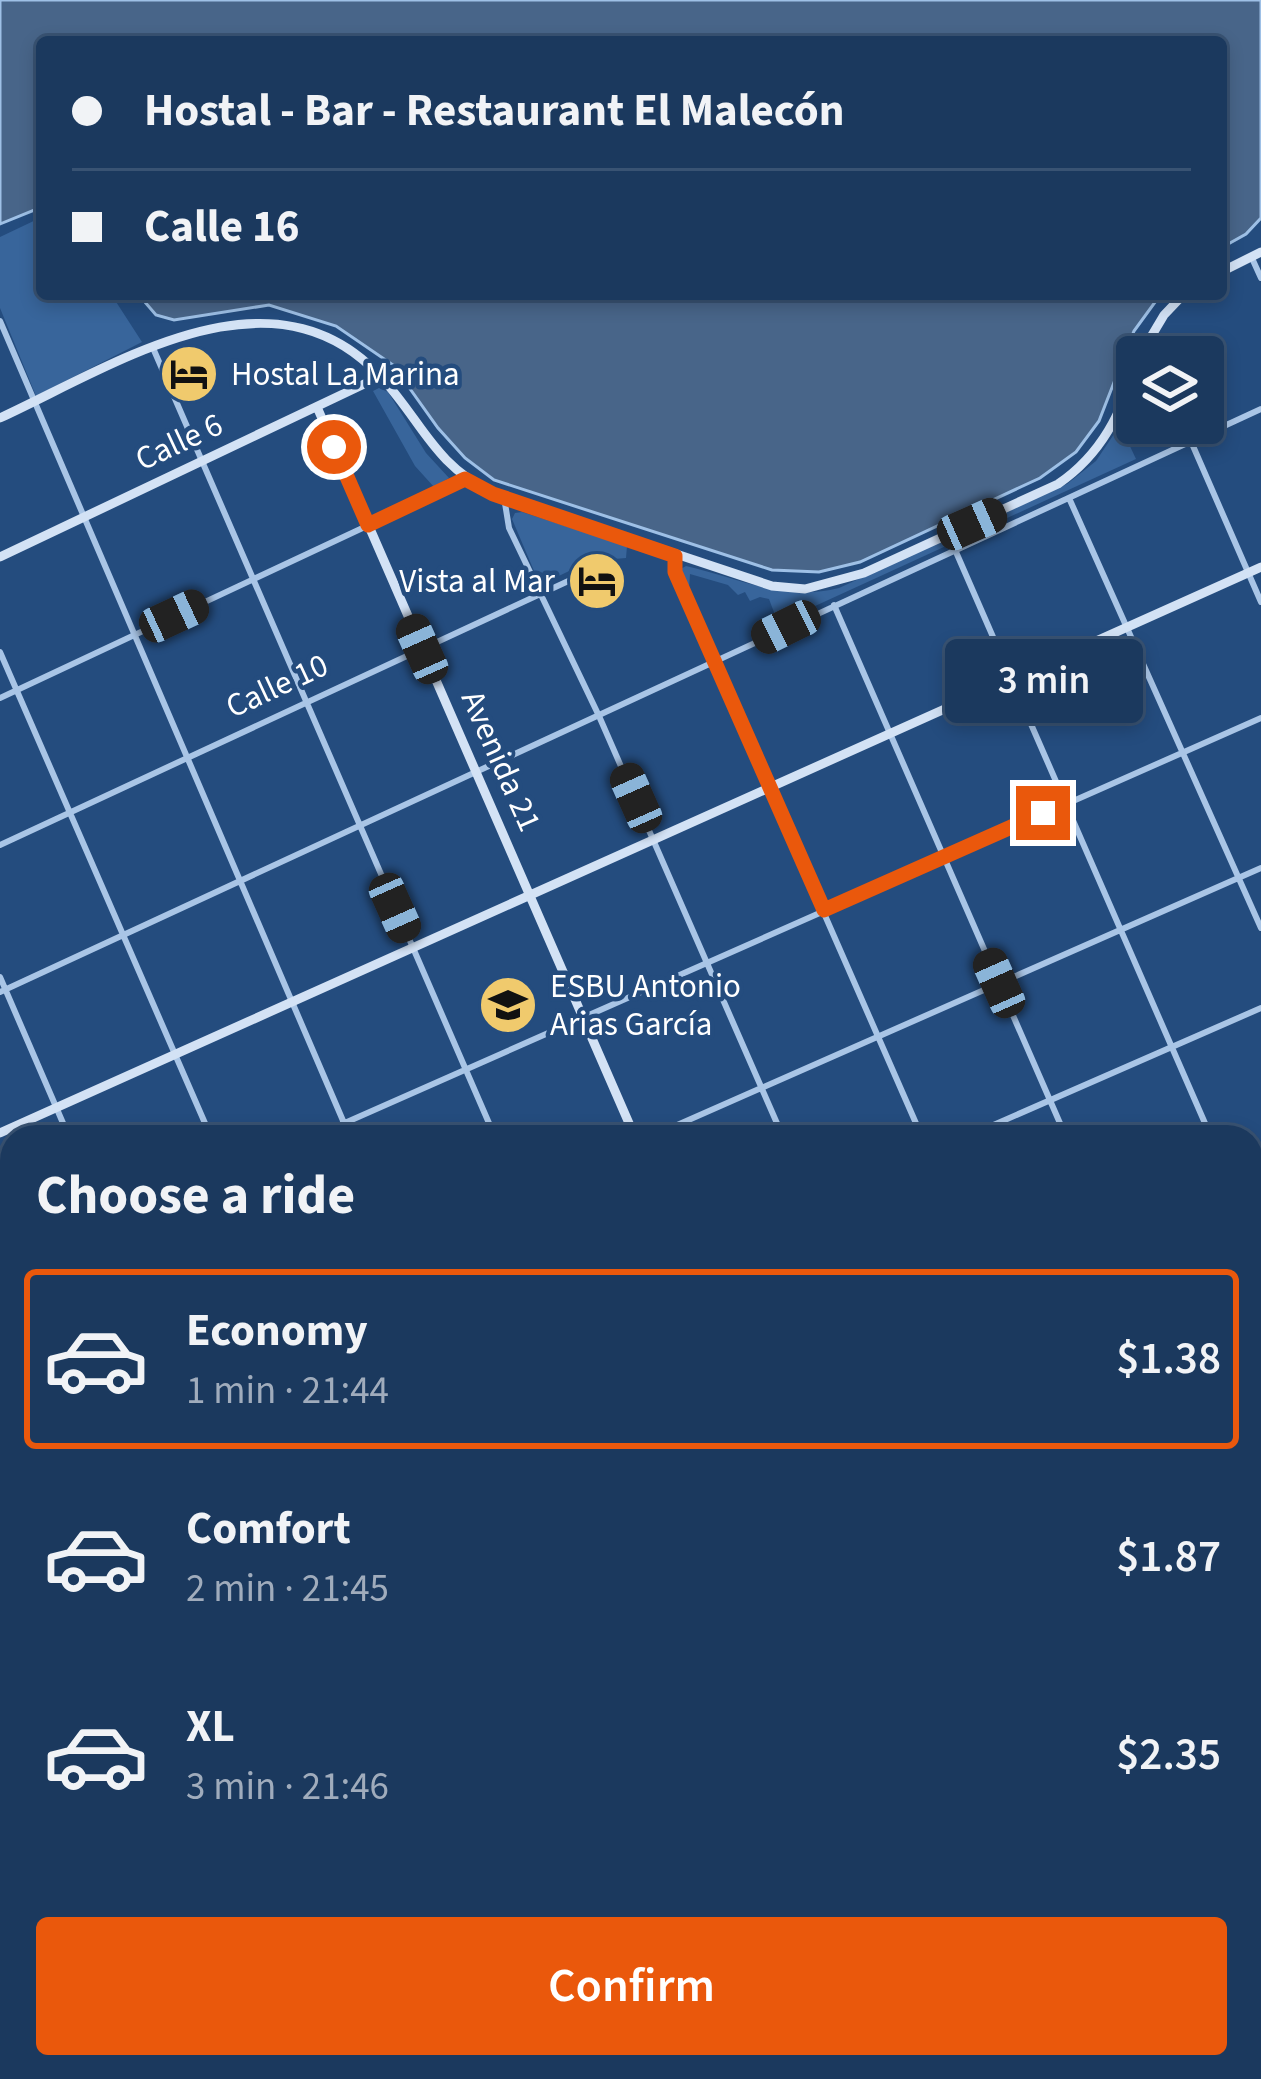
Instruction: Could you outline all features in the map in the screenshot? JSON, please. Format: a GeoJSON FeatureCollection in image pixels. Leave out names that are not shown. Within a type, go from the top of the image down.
{"type":"FeatureCollection","features":[{"type":"Feature","properties":{"kind":"main road"},"geometry":{"type":"LineString","coordinates":[[1227,269],[1256,254]]}},
{"type":"Feature","properties":{"kind":"main road"},"geometry":{"type":"LineString","coordinates":[[1152,336],[1178,300]]}},
{"type":"Feature","properties":{"kind":"main road"},"geometry":{"type":"LineString","coordinates":[[0,418],[204,328],[259,320],[285,322],[353,352],[381,376],[422,435],[465,479],[504,497],[779,588],[825,587],[1025,500],[1078,470],[1105,440],[1116,413]]}},
{"type":"Feature","properties":{"kind":"main road","name":"Calle 6"},"geometry":{"type":"LineString","coordinates":[[0,556],[381,376]]}},
{"type":"Feature","properties":{"kind":"main road","name":"Avenida 21"},"geometry":{"type":"LineString","coordinates":[[317,407],[630,1125]]}},
{"type":"Feature","properties":{"kind":"main road"},"geometry":{"type":"LineString","coordinates":[[18,1125],[1261,567]]}},
{"type":"Feature","properties":{"kind":"street"},"geometry":{"type":"LineString","coordinates":[[1256,254],[1261,278]]}},
{"type":"Feature","properties":{"kind":"street"},"geometry":{"type":"LineString","coordinates":[[0,321],[344,1123]]}},
{"type":"Feature","properties":{"kind":"street"},"geometry":{"type":"LineString","coordinates":[[156,347],[490,1125]]}},
{"type":"Feature","properties":{"kind":"street"},"geometry":{"type":"LineString","coordinates":[[1224,426],[1261,409]]}},
{"type":"Feature","properties":{"kind":"street"},"geometry":{"type":"LineString","coordinates":[[3,991],[1185,444]]}},
{"type":"Feature","properties":{"kind":"street"},"geometry":{"type":"LineString","coordinates":[[1192,444],[1261,602]]}},
{"type":"Feature","properties":{"kind":"street"},"geometry":{"type":"LineString","coordinates":[[0,698],[465,479]]}},
{"type":"Feature","properties":{"kind":"street"},"geometry":{"type":"LineString","coordinates":[[504,497],[509,528],[599,716],[778,1125]]}},
{"type":"Feature","properties":{"kind":"street"},"geometry":{"type":"LineString","coordinates":[[1070,498],[1261,928]]}},
{"type":"Feature","properties":{"kind":"street"},"geometry":{"type":"LineString","coordinates":[[955,551],[1206,1125]]}},
{"type":"Feature","properties":{"kind":"street"},"geometry":{"type":"LineString","coordinates":[[675,556],[675,572],[917,1125]]}},
{"type":"Feature","properties":{"kind":"street","name":"Calle 10"},"geometry":{"type":"LineString","coordinates":[[0,845],[578,577]]}},
{"type":"Feature","properties":{"kind":"street"},"geometry":{"type":"LineString","coordinates":[[834,605],[1061,1125]]}},
{"type":"Feature","properties":{"kind":"street"},"geometry":{"type":"LineString","coordinates":[[0,652],[205,1125]]}},
{"type":"Feature","properties":{"kind":"street"},"geometry":{"type":"LineString","coordinates":[[340,1125],[1261,718]]}},
{"type":"Feature","properties":{"kind":"street"},"geometry":{"type":"LineString","coordinates":[[677,1125],[1261,868]]}},
{"type":"Feature","properties":{"kind":"street"},"geometry":{"type":"LineString","coordinates":[[0,977],[64,1125]]}},
{"type":"Feature","properties":{"kind":"street"},"geometry":{"type":"LineString","coordinates":[[993,1125],[1261,1008]]}},
{"type":"Feature","properties":{"kind":"shaded area"},"geometry":{"type":"Polygon","coordinates":[[[0,0],[1261,0],[1261,218],[1227,245],[1227,36],[36,36],[36,209],[0,224],[0,0]]]}},
{"type":"Feature","properties":{"kind":"shaded area"},"geometry":{"type":"Polygon","coordinates":[[[36,220],[36,300],[115,300],[142,342],[36,396],[0,308],[0,237],[36,220]]]}},
{"type":"Feature","properties":{"kind":"shaded area"},"geometry":{"type":"Polygon","coordinates":[[[143,300],[1157,300],[1132,336],[1116,336],[1116,377],[1099,421],[1076,452],[1040,478],[860,562],[819,572],[772,570],[494,480],[465,458],[438,428],[393,365],[336,326],[269,305],[174,320],[156,315],[143,300]]]}},
{"type":"Feature","properties":{"kind":"shaded area"},"geometry":{"type":"Polygon","coordinates":[[[373,391],[388,392],[426,453],[449,478],[434,487],[415,466],[373,391]]]}},
{"type":"Feature","properties":{"kind":"shaded area"},"geometry":{"type":"Polygon","coordinates":[[[1116,431],[1116,444],[1129,444],[1136,459],[778,623],[769,599],[750,601],[745,592],[738,595],[728,585],[690,574],[689,590],[685,590],[679,570],[686,566],[780,590],[839,588],[1067,484],[1096,461],[1116,431]]]}},
{"type":"Feature","properties":{"kind":"shaded area"},"geometry":{"type":"Polygon","coordinates":[[[522,512],[627,546],[626,558],[590,561],[540,585],[512,519],[522,512]]]}},
{"type":"Feature","properties":{"kind":"place","name":"Hostal La Marina"},"geometry":{"type":"Point","coordinates":[189,374]}},
{"type":"Feature","properties":{"kind":"place","name":"Vista al Mar"},"geometry":{"type":"Point","coordinates":[597,581]}},
{"type":"Feature","properties":{"kind":"place","name":"ESBU Antonio Arias García"},"geometry":{"type":"Point","coordinates":[508,1005]}},
{"type":"Feature","properties":{"kind":"route"},"geometry":{"type":"LineString","coordinates":[[334,447],[368,525],[465,479],[493,494],[675,556],[675,572],[824,910],[1043,813]]}}]}
